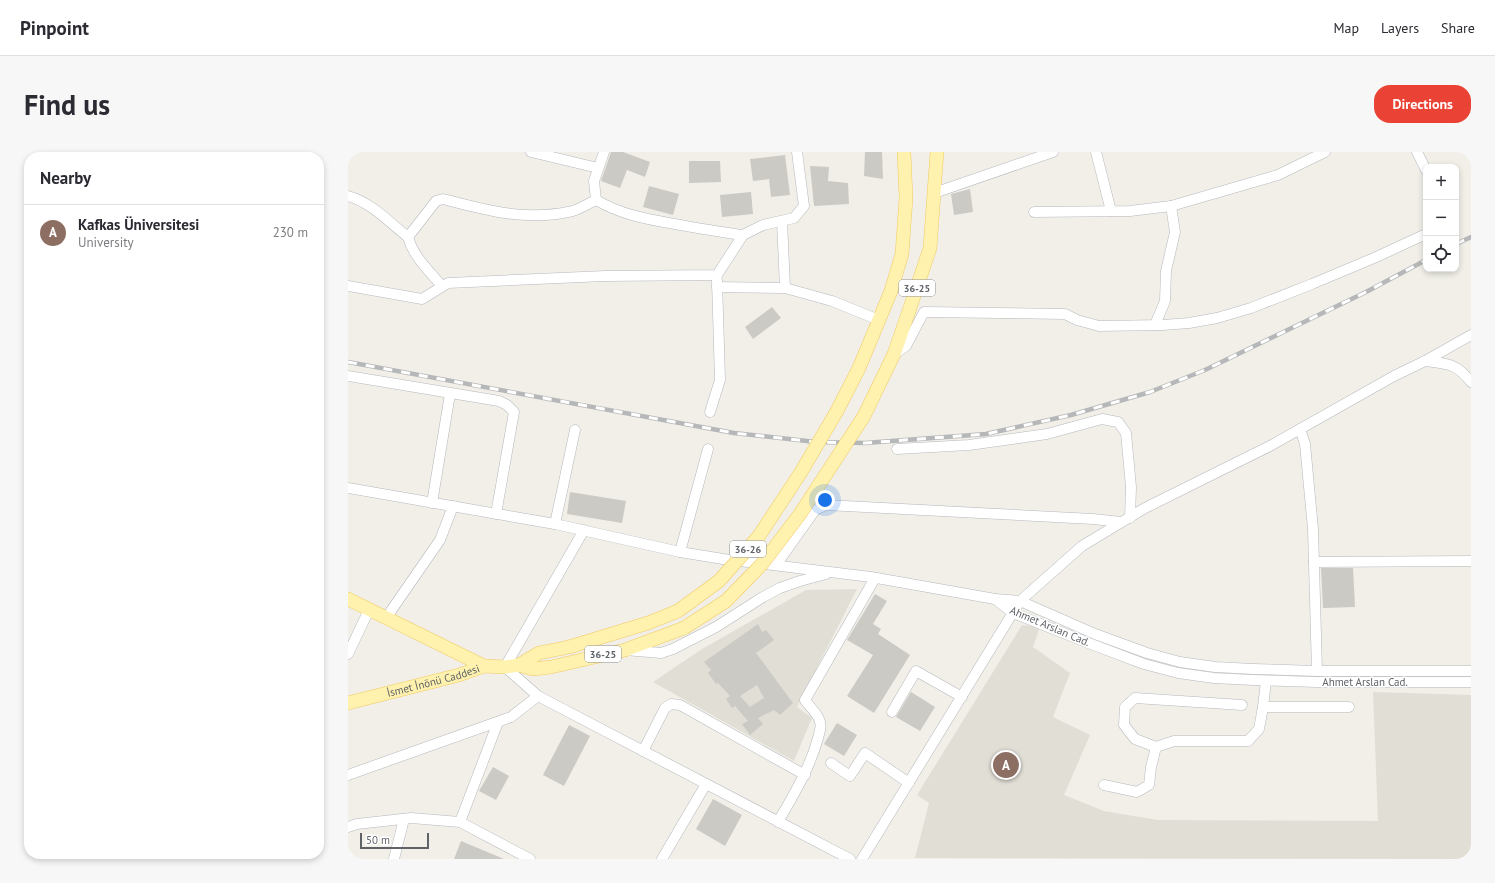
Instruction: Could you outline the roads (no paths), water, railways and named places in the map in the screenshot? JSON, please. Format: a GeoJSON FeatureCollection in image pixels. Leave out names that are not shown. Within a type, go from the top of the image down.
{"type":"FeatureCollection","features":[{"type":"Feature","properties":{"kind":"main road","name":"36-25"},"geometry":{"type":"LineString","coordinates":[[801,472],[837,412],[859,368],[891,292],[902,254],[906,198],[904,152]]}},
{"type":"Feature","properties":{"kind":"main road","name":"36-25"},"geometry":{"type":"LineString","coordinates":[[519,665],[533,669],[552,667],[625,650],[684,628],[726,601],[762,564],[800,514],[864,416],[894,354],[930,248],[937,152]]}},
{"type":"Feature","properties":{"kind":"main road","name":"36-26"},"geometry":{"type":"LineString","coordinates":[[519,665],[539,653],[575,645],[648,623],[678,611],[719,581],[734,565],[759,536],[801,472]]}},
{"type":"Feature","properties":{"kind":"main road"},"geometry":{"type":"LineString","coordinates":[[348,598],[484,666]]}},
{"type":"Feature","properties":{"kind":"main road","name":"İsmet İnönü Caddesi"},"geometry":{"type":"LineString","coordinates":[[348,703],[459,675],[484,666],[505,667],[519,665]]}},
{"type":"Feature","properties":{"kind":"street"},"geometry":{"type":"LineString","coordinates":[[531,152],[598,168]]}},
{"type":"Feature","properties":{"kind":"street"},"geometry":{"type":"LineString","coordinates":[[596,200],[594,181],[604,152]]}},
{"type":"Feature","properties":{"kind":"street"},"geometry":{"type":"LineString","coordinates":[[596,200],[611,209],[635,217],[709,230],[743,234],[763,225],[794,218],[804,206],[797,152]]}},
{"type":"Feature","properties":{"kind":"street"},"geometry":{"type":"LineString","coordinates":[[934,192],[1053,152]]}},
{"type":"Feature","properties":{"kind":"street"},"geometry":{"type":"LineString","coordinates":[[1096,152],[1111,211]]}},
{"type":"Feature","properties":{"kind":"street"},"geometry":{"type":"LineString","coordinates":[[1034,212],[1130,211],[1171,206],[1278,175],[1325,152]]}},
{"type":"Feature","properties":{"kind":"street"},"geometry":{"type":"LineString","coordinates":[[1417,152],[1423,164]]}},
{"type":"Feature","properties":{"kind":"street"},"geometry":{"type":"LineString","coordinates":[[348,196],[368,205],[408,237],[409,243],[420,261],[442,286]]}},
{"type":"Feature","properties":{"kind":"street"},"geometry":{"type":"LineString","coordinates":[[408,237],[436,201],[443,199],[489,211],[520,216],[568,212],[596,200]]}},
{"type":"Feature","properties":{"kind":"street"},"geometry":{"type":"LineString","coordinates":[[1155,325],[1165,301],[1166,271],[1176,232],[1171,206]]}},
{"type":"Feature","properties":{"kind":"street"},"geometry":{"type":"LineString","coordinates":[[782,221],[785,288]]}},
{"type":"Feature","properties":{"kind":"street"},"geometry":{"type":"LineString","coordinates":[[710,412],[720,380],[717,274],[743,234]]}},
{"type":"Feature","properties":{"kind":"street"},"geometry":{"type":"LineString","coordinates":[[894,354],[906,346],[924,312],[1065,314],[1077,320],[1099,326],[1189,323],[1217,318],[1251,308],[1374,258],[1423,235]]}},
{"type":"Feature","properties":{"kind":"street"},"geometry":{"type":"LineString","coordinates":[[348,286],[422,300],[448,283],[606,276],[717,274]]}},
{"type":"Feature","properties":{"kind":"street"},"geometry":{"type":"LineString","coordinates":[[718,286],[785,288],[832,301],[879,320]]}},
{"type":"Feature","properties":{"kind":"street"},"geometry":{"type":"LineString","coordinates":[[862,859],[1020,601],[1082,546],[1189,485],[1300,429],[1471,335]]}},
{"type":"Feature","properties":{"kind":"street"},"geometry":{"type":"LineString","coordinates":[[1426,361],[1452,365],[1464,373],[1471,382]]}},
{"type":"Feature","properties":{"kind":"street"},"geometry":{"type":"LineString","coordinates":[[348,376],[498,401],[507,405],[514,412],[496,514]]}},
{"type":"Feature","properties":{"kind":"street"},"geometry":{"type":"LineString","coordinates":[[432,503],[450,394]]}},
{"type":"Feature","properties":{"kind":"street"},"geometry":{"type":"LineString","coordinates":[[897,449],[969,445],[1047,434],[1102,419],[1118,422],[1126,433],[1131,487],[1126,520]]}},
{"type":"Feature","properties":{"kind":"street"},"geometry":{"type":"LineString","coordinates":[[1300,429],[1305,444],[1313,529],[1317,671]]}},
{"type":"Feature","properties":{"kind":"street"},"geometry":{"type":"LineString","coordinates":[[555,524],[575,430]]}},
{"type":"Feature","properties":{"kind":"street"},"geometry":{"type":"LineString","coordinates":[[680,552],[708,449]]}},
{"type":"Feature","properties":{"kind":"street"},"geometry":{"type":"LineString","coordinates":[[348,488],[555,524],[680,552],[723,559],[875,578],[995,599]]}},
{"type":"Feature","properties":{"kind":"street"},"geometry":{"type":"LineString","coordinates":[[776,565],[814,510],[826,505],[1126,520]]}},
{"type":"Feature","properties":{"kind":"street"},"geometry":{"type":"LineString","coordinates":[[386,618],[440,540],[453,506]]}},
{"type":"Feature","properties":{"kind":"street"},"geometry":{"type":"LineString","coordinates":[[584,530],[505,667],[538,696],[850,859]]}},
{"type":"Feature","properties":{"kind":"street"},"geometry":{"type":"LineString","coordinates":[[1314,562],[1471,561]]}},
{"type":"Feature","properties":{"kind":"street"},"geometry":{"type":"LineString","coordinates":[[625,650],[661,653],[673,649],[716,627],[780,588],[830,573]]}},
{"type":"Feature","properties":{"kind":"street"},"geometry":{"type":"LineString","coordinates":[[778,822],[805,775],[814,752],[821,724],[819,716],[805,700],[875,578]]}},
{"type":"Feature","properties":{"kind":"street","name":"Ahmet Arslan Cad."},"geometry":{"type":"LineString","coordinates":[[995,599],[1020,601],[1095,634],[1147,653],[1180,662],[1215,667],[1317,671],[1471,671]]}},
{"type":"Feature","properties":{"kind":"street","name":"Ahmet Arslan Cad."},"geometry":{"type":"LineString","coordinates":[[995,599],[1013,613],[1136,661],[1178,673],[1214,678],[1266,681],[1471,682]]}},
{"type":"Feature","properties":{"kind":"street"},"geometry":{"type":"LineString","coordinates":[[348,654],[370,610]]}},
{"type":"Feature","properties":{"kind":"street"},"geometry":{"type":"LineString","coordinates":[[892,712],[916,671],[962,697]]}},
{"type":"Feature","properties":{"kind":"street"},"geometry":{"type":"LineString","coordinates":[[1242,705],[1135,698],[1125,707],[1124,725],[1135,740],[1156,747],[1174,741],[1248,741],[1259,729],[1266,681]]}},
{"type":"Feature","properties":{"kind":"street"},"geometry":{"type":"LineString","coordinates":[[348,775],[511,717],[538,696]]}},
{"type":"Feature","properties":{"kind":"street"},"geometry":{"type":"LineString","coordinates":[[643,751],[665,708],[671,704],[680,705],[805,775]]}},
{"type":"Feature","properties":{"kind":"street"},"geometry":{"type":"LineString","coordinates":[[1263,707],[1349,707]]}},
{"type":"Feature","properties":{"kind":"street"},"geometry":{"type":"LineString","coordinates":[[460,822],[498,722]]}},
{"type":"Feature","properties":{"kind":"street"},"geometry":{"type":"LineString","coordinates":[[1104,785],[1137,792],[1149,784],[1150,767],[1156,747]]}},
{"type":"Feature","properties":{"kind":"street"},"geometry":{"type":"LineString","coordinates":[[831,763],[850,776],[865,753],[909,783]]}},
{"type":"Feature","properties":{"kind":"street"},"geometry":{"type":"LineString","coordinates":[[662,859],[706,784]]}},
{"type":"Feature","properties":{"kind":"street"},"geometry":{"type":"LineString","coordinates":[[348,827],[358,824],[411,818],[460,822],[530,859]]}},
{"type":"Feature","properties":{"kind":"street"},"geometry":{"type":"LineString","coordinates":[[394,859],[404,819]]}},
{"type":"Feature","properties":{"kind":"railway"},"geometry":{"type":"LineString","coordinates":[[1459,243],[1471,237]]}},
{"type":"Feature","properties":{"kind":"railway"},"geometry":{"type":"LineString","coordinates":[[348,362],[734,433],[816,442],[865,443],[986,434],[1071,415],[1150,392],[1205,370],[1366,292],[1423,262]]}},
{"type":"Feature","properties":{"kind":"place","name":"Kafkas Üniversitesi"},"geometry":{"type":"Point","coordinates":[1006,765]}}]}
